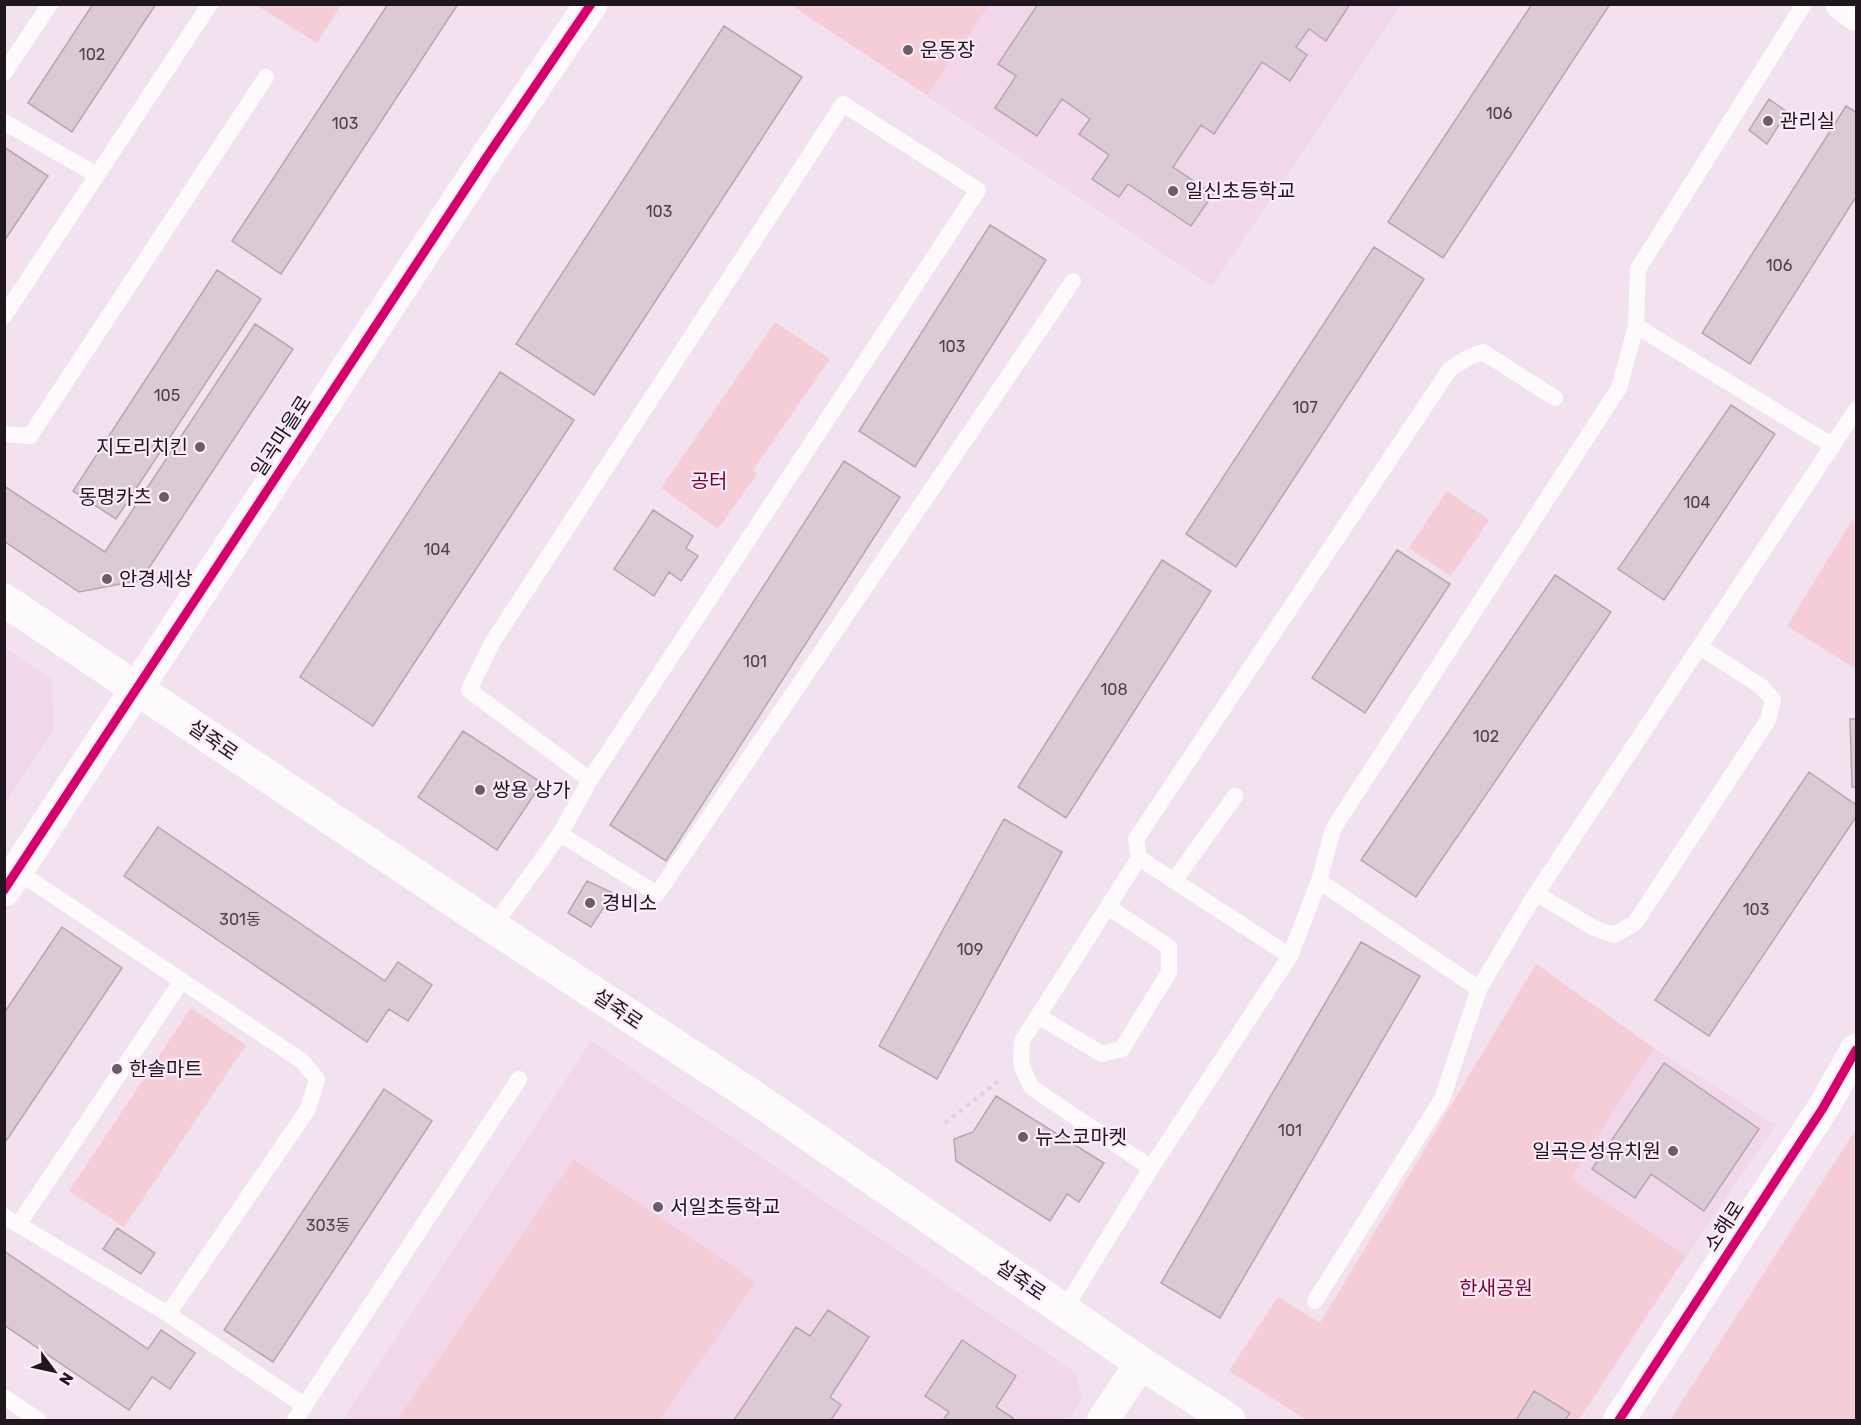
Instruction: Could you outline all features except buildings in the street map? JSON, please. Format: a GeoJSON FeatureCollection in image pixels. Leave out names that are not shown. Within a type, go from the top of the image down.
{"type":"FeatureCollection","features":[{"type":"Feature","properties":{"kind":"main road","name":"일곡마을로"},"geometry":{"type":"LineString","coordinates":[[11,880],[482,165],[591,4]]}},
{"type":"Feature","properties":{"kind":"main road","name":"설죽로"},"geometry":{"type":"LineString","coordinates":[[4,600],[493,927],[751,1095],[1141,1363],[1229,1420]]}},
{"type":"Feature","properties":{"kind":"street"},"geometry":{"type":"LineString","coordinates":[[1841,4],[1857,15]]}},
{"type":"Feature","properties":{"kind":"street","name":"소해로"},"geometry":{"type":"LineString","coordinates":[[1619,1420],[1823,1108],[1857,1050]]}},
{"type":"Feature","properties":{"kind":"street"},"geometry":{"type":"LineString","coordinates":[[1103,1420],[1141,1363]]}},
{"type":"Feature","properties":{"kind":"lane"},"geometry":{"type":"LineString","coordinates":[[4,73],[50,4]]}},
{"type":"Feature","properties":{"kind":"lane"},"geometry":{"type":"LineString","coordinates":[[4,316],[210,4]]}},
{"type":"Feature","properties":{"kind":"lane"},"geometry":{"type":"LineString","coordinates":[[1064,1310],[1151,1168],[1290,956],[1319,881],[1333,829],[1619,388],[1636,326],[1638,269],[1804,4]]}},
{"type":"Feature","properties":{"kind":"lane"},"geometry":{"type":"LineString","coordinates":[[4,434],[30,436],[266,77]]}},
{"type":"Feature","properties":{"kind":"lane"},"geometry":{"type":"LineString","coordinates":[[493,927],[560,834],[590,780],[978,190],[843,104],[492,643],[469,690],[590,780]]}},
{"type":"Feature","properties":{"kind":"lane"},"geometry":{"type":"LineString","coordinates":[[4,122],[97,176]]}},
{"type":"Feature","properties":{"kind":"lane"},"geometry":{"type":"LineString","coordinates":[[560,834],[657,894],[1073,281]]}},
{"type":"Feature","properties":{"kind":"lane"},"geometry":{"type":"LineString","coordinates":[[1636,326],[1833,446]]}},
{"type":"Feature","properties":{"kind":"lane"},"geometry":{"type":"LineString","coordinates":[[1151,1168],[1031,1087],[1021,1064],[1022,1041],[1139,858],[1136,839],[1450,369],[1468,357],[1483,352],[1555,398]]}},
{"type":"Feature","properties":{"kind":"lane"},"geometry":{"type":"LineString","coordinates":[[1315,1300],[1442,1099],[1479,989],[1537,894],[1857,410]]}},
{"type":"Feature","properties":{"kind":"lane"},"geometry":{"type":"LineString","coordinates":[[1537,894],[1594,928],[1614,935],[1635,923],[1768,720],[1773,700],[1762,687],[1700,647]]}},
{"type":"Feature","properties":{"kind":"lane"},"geometry":{"type":"LineString","coordinates":[[1174,881],[1235,796]]}},
{"type":"Feature","properties":{"kind":"lane"},"geometry":{"type":"LineString","coordinates":[[1139,858],[1290,956]]}},
{"type":"Feature","properties":{"kind":"lane"},"geometry":{"type":"LineString","coordinates":[[11,880],[181,982],[302,1061],[317,1079],[309,1108],[168,1314]]}},
{"type":"Feature","properties":{"kind":"lane"},"geometry":{"type":"LineString","coordinates":[[1319,881],[1479,989]]}},
{"type":"Feature","properties":{"kind":"lane"},"geometry":{"type":"LineString","coordinates":[[1038,1016],[1102,1054],[1122,1048],[1169,972],[1169,947],[1108,907]]}},
{"type":"Feature","properties":{"kind":"lane"},"geometry":{"type":"LineString","coordinates":[[181,982],[11,1221],[168,1314],[305,1406]]}},
{"type":"Feature","properties":{"kind":"lane"},"geometry":{"type":"LineString","coordinates":[[295,1420],[519,1079]]}},
{"type":"Feature","properties":{"kind":"lane"},"geometry":{"type":"LineString","coordinates":[[4,1397],[38,1420]]}},
{"type":"Feature","properties":{"kind":"path"},"geometry":{"type":"LineString","coordinates":[[945,1123],[1021,1064]]}},
{"type":"Feature","properties":{"kind":"shaded area","name":"일신초등학교"},"geometry":{"type":"Polygon","coordinates":[[[791,5],[1401,5],[1212,286],[791,5]]]}},
{"type":"Feature","properties":{"kind":"shaded area"},"geometry":{"type":"Polygon","coordinates":[[[5,648],[52,680],[53,730],[5,803],[5,648]]]}},
{"type":"Feature","properties":{"kind":"shaded area","name":"서일초등학교"},"geometry":{"type":"Polygon","coordinates":[[[591,1041],[1076,1373],[1082,1400],[1069,1420],[342,1420],[591,1041]]]}},
{"type":"Feature","properties":{"kind":"shaded area","name":"일곡은성유치원"},"geometry":{"type":"Polygon","coordinates":[[[1654,1048],[1776,1125],[1686,1256],[1570,1178],[1654,1048]]]}},
{"type":"Feature","properties":{"kind":"green space","name":"운동장"},"geometry":{"type":"Polygon","coordinates":[[[988,4],[989,5],[927,95],[791,5],[988,4]]]}},
{"type":"Feature","properties":{"kind":"green space"},"geometry":{"type":"Polygon","coordinates":[[[256,5],[341,5],[317,43],[256,5]]]}},
{"type":"Feature","properties":{"kind":"green space","name":"공터"},"geometry":{"type":"Polygon","coordinates":[[[775,322],[830,359],[753,470],[757,474],[718,529],[661,488],[775,322]]]}},
{"type":"Feature","properties":{"kind":"green space"},"geometry":{"type":"Polygon","coordinates":[[[1447,491],[1489,520],[1451,576],[1409,548],[1447,491]]]}},
{"type":"Feature","properties":{"kind":"green space"},"geometry":{"type":"Polygon","coordinates":[[[1852,520],[1856,522],[1856,669],[1787,626],[1852,520]]]}},
{"type":"Feature","properties":{"kind":"green space","name":"한새공원"},"geometry":{"type":"Polygon","coordinates":[[[1536,964],[1654,1048],[1571,1178],[1686,1256],[1579,1420],[1307,1420],[1229,1371],[1278,1297],[1320,1323],[1536,964]]]}},
{"type":"Feature","properties":{"kind":"green space"},"geometry":{"type":"Polygon","coordinates":[[[191,1008],[246,1045],[124,1227],[69,1191],[191,1008]]]}},
{"type":"Feature","properties":{"kind":"green space"},"geometry":{"type":"Polygon","coordinates":[[[1856,1129],[1856,1420],[1670,1420],[1856,1129]]]}},
{"type":"Feature","properties":{"kind":"green space"},"geometry":{"type":"Polygon","coordinates":[[[574,1159],[755,1282],[660,1420],[397,1420],[574,1159]]]}},
{"type":"Feature","properties":{"kind":"cycle path"},"geometry":{"type":"LineString","coordinates":[[4,890],[488,155],[591,4]]}},
{"type":"Feature","properties":{"kind":"cycle path"},"geometry":{"type":"LineString","coordinates":[[1619,1420],[1823,1108],[1856,1050]]}},
{"type":"Feature","properties":{"kind":"place","name":"운동장"},"geometry":{"type":"Point","coordinates":[908,50]}},
{"type":"Feature","properties":{"kind":"place","name":"관리실"},"geometry":{"type":"Point","coordinates":[1768,121]}},
{"type":"Feature","properties":{"kind":"place","name":"일신초등학교"},"geometry":{"type":"Point","coordinates":[1173,191]}},
{"type":"Feature","properties":{"kind":"place","name":"지도리치킨"},"geometry":{"type":"Point","coordinates":[200,447]}},
{"type":"Feature","properties":{"kind":"place","name":"동명카츠"},"geometry":{"type":"Point","coordinates":[164,497]}},
{"type":"Feature","properties":{"kind":"place","name":"안경세상"},"geometry":{"type":"Point","coordinates":[107,579]}},
{"type":"Feature","properties":{"kind":"place","name":"쌍용 상가"},"geometry":{"type":"Point","coordinates":[480,790]}},
{"type":"Feature","properties":{"kind":"place","name":"경비소"},"geometry":{"type":"Point","coordinates":[590,903]}},
{"type":"Feature","properties":{"kind":"place","name":"한솔마트"},"geometry":{"type":"Point","coordinates":[117,1069]}},
{"type":"Feature","properties":{"kind":"place","name":"뉴스코마켓"},"geometry":{"type":"Point","coordinates":[1023,1137]}},
{"type":"Feature","properties":{"kind":"place","name":"일곡은성유치원"},"geometry":{"type":"Point","coordinates":[1673,1151]}},
{"type":"Feature","properties":{"kind":"place","name":"서일초등학교"},"geometry":{"type":"Point","coordinates":[658,1207]}}]}
